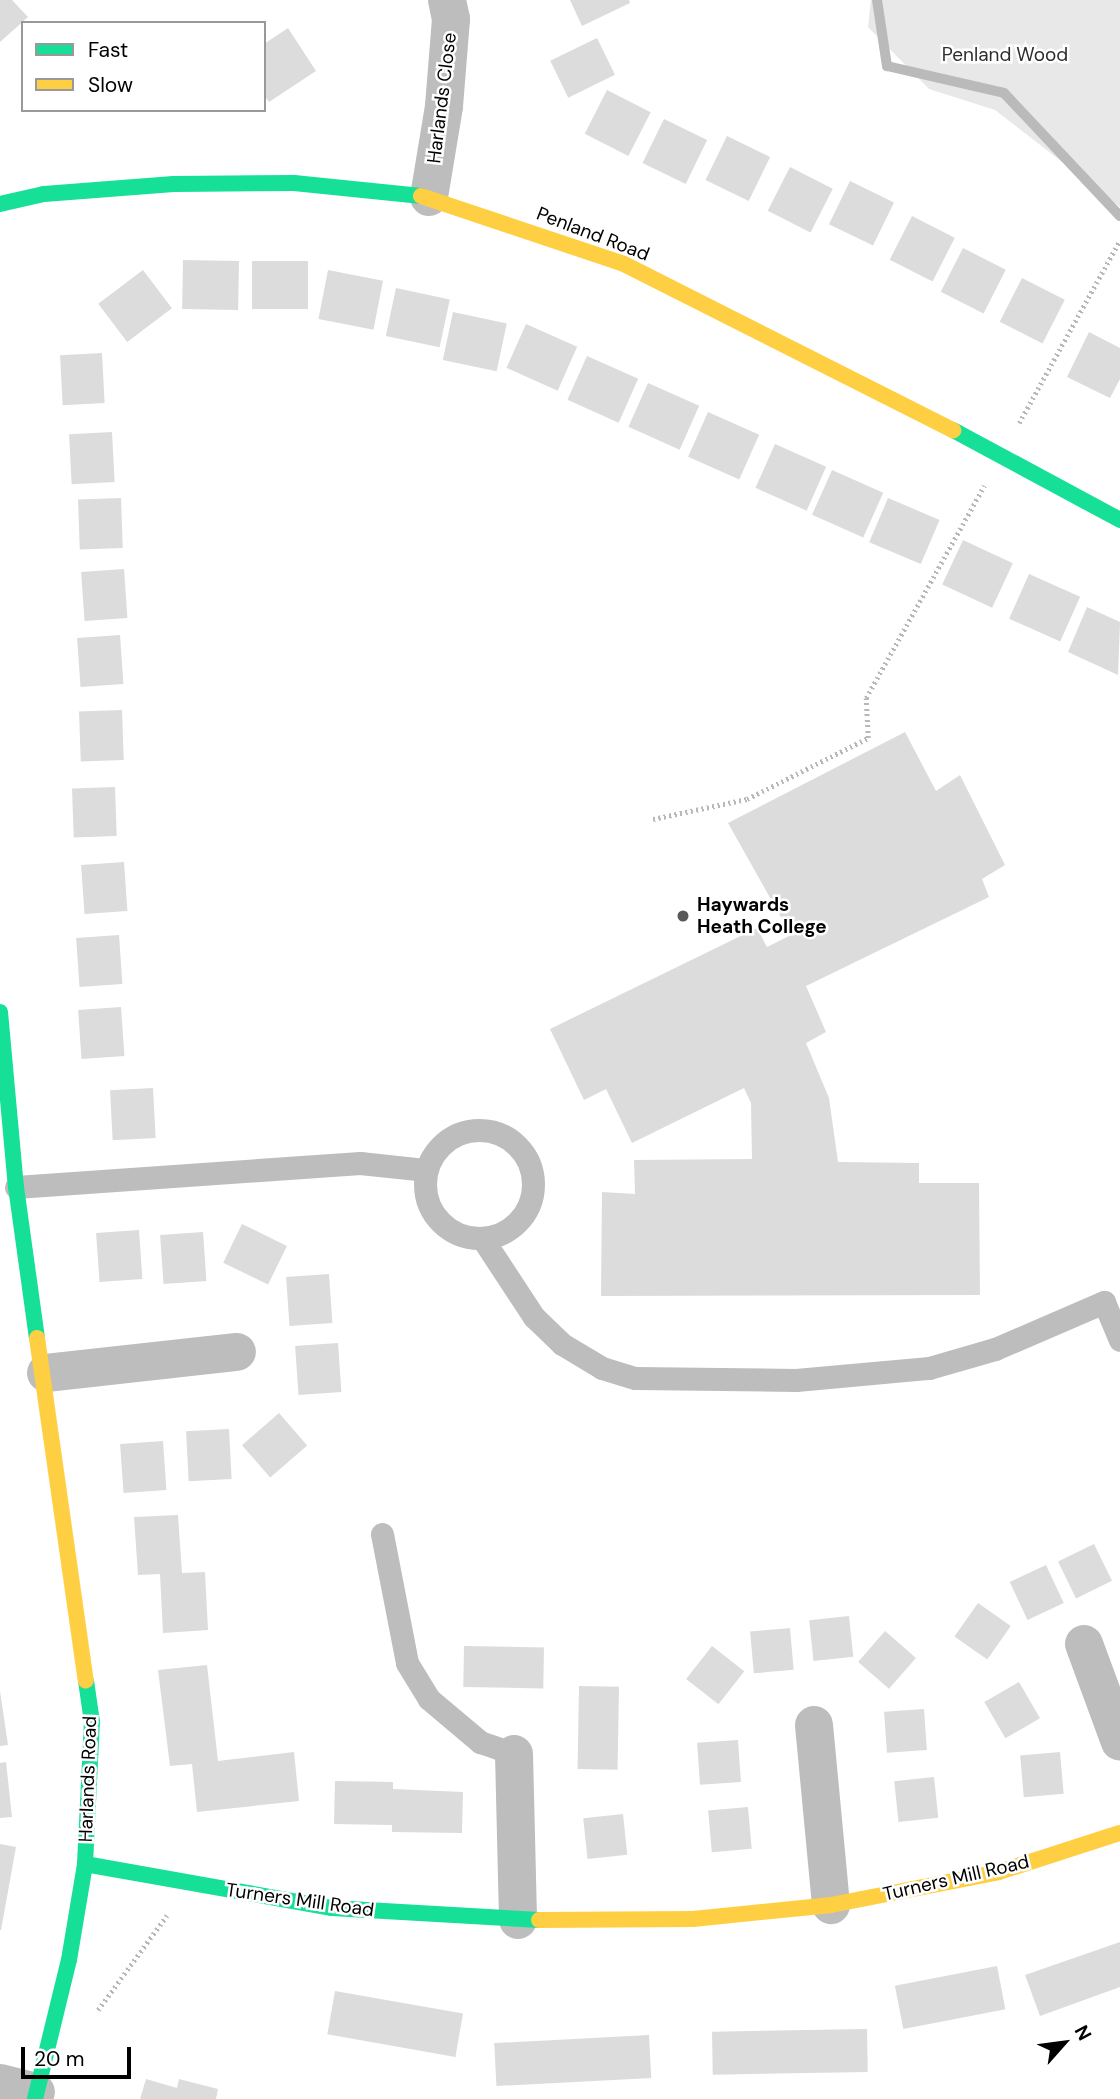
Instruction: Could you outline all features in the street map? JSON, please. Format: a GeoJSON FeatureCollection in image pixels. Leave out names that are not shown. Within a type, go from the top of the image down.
{"type":"FeatureCollection","features":[{"type":"Feature","properties":{"kind":"street","name":"Harlands Close"},"geometry":{"type":"LineString","coordinates":[[429,197],[444,106],[451,19],[447,0]]}},
{"type":"Feature","properties":{"kind":"street","name":"Penland Road"},"geometry":{"type":"LineString","coordinates":[[0,204],[44,194],[174,184],[294,183],[429,197],[624,264],[1000,454],[1120,520]]}},
{"type":"Feature","properties":{"kind":"street","name":"Harlands Road"},"geometry":{"type":"LineString","coordinates":[[0,1013],[16,1187],[46,1373],[92,1722],[85,1864],[69,1959],[35,2096]]}},
{"type":"Feature","properties":{"kind":"street"},"geometry":{"type":"LineString","coordinates":[[46,1373],[237,1352]]}},
{"type":"Feature","properties":{"kind":"street"},"geometry":{"type":"LineString","coordinates":[[1084,1644],[1120,1742]]}},
{"type":"Feature","properties":{"kind":"street"},"geometry":{"type":"LineString","coordinates":[[814,1725],[831,1905]]}},
{"type":"Feature","properties":{"kind":"street"},"geometry":{"type":"LineString","coordinates":[[514,1754],[518,1920]]}},
{"type":"Feature","properties":{"kind":"street","name":"Turners Mill Road"},"geometry":{"type":"LineString","coordinates":[[85,1864],[332,1908],[518,1920],[693,1919],[831,1905],[999,1872],[1120,1833]]}},
{"type":"Feature","properties":{"kind":"street"},"geometry":{"type":"LineString","coordinates":[[0,2083],[35,2096]]}},
{"type":"Feature","properties":{"kind":"lane"},"geometry":{"type":"LineString","coordinates":[[484,1241],[505,1234],[527,1215],[533,1183],[526,1160],[505,1134],[482,1128],[455,1134],[436,1147],[425,1170],[430,1200],[444,1222],[484,1241],[534,1317],[562,1344],[602,1368],[635,1378],[796,1380],[929,1368],[995,1349],[1104,1302],[1120,1340]]}},
{"type":"Feature","properties":{"kind":"lane"},"geometry":{"type":"LineString","coordinates":[[16,1187],[360,1163],[425,1170]]}},
{"type":"Feature","properties":{"kind":"lane"},"geometry":{"type":"LineString","coordinates":[[382,1534],[407,1663],[429,1699],[480,1742],[514,1754]]}},
{"type":"Feature","properties":{"kind":"path"},"geometry":{"type":"LineString","coordinates":[[653,819],[747,799],[868,738],[866,698],[1120,240]]}},
{"type":"Feature","properties":{"kind":"path"},"geometry":{"type":"LineString","coordinates":[[93,2016],[173,1906]]}},
{"type":"Feature","properties":{"kind":"green space","name":"Penland Wood"},"geometry":{"type":"Polygon","coordinates":[[[871,0],[1120,0],[1120,207],[995,110],[929,89],[868,27],[871,0]]]}},
{"type":"Feature","properties":{"kind":"building"},"geometry":{"type":"Polygon","coordinates":[[[0,0],[12,0],[28,17],[0,42],[0,0]]]}},
{"type":"Feature","properties":{"kind":"building"},"geometry":{"type":"Polygon","coordinates":[[[570,0],[629,0],[630,3],[582,26],[570,0]]]}},
{"type":"Feature","properties":{"kind":"building"},"geometry":{"type":"Polygon","coordinates":[[[288,28],[316,71],[269,102],[266,98],[266,43],[288,28]]]}},
{"type":"Feature","properties":{"kind":"building"},"geometry":{"type":"Polygon","coordinates":[[[597,38],[615,75],[568,98],[550,61],[597,38]]]}},
{"type":"Feature","properties":{"kind":"building"},"geometry":{"type":"Polygon","coordinates":[[[607,90],[651,112],[628,156],[585,134],[607,90]]]}},
{"type":"Feature","properties":{"kind":"building"},"geometry":{"type":"Polygon","coordinates":[[[664,119],[707,140],[686,184],[643,163],[664,119]]]}},
{"type":"Feature","properties":{"kind":"building"},"geometry":{"type":"Polygon","coordinates":[[[727,136],[770,157],[749,201],[706,180],[727,136]]]}},
{"type":"Feature","properties":{"kind":"building"},"geometry":{"type":"Polygon","coordinates":[[[790,167],[833,189],[811,232],[768,211],[790,167]]]}},
{"type":"Feature","properties":{"kind":"building"},"geometry":{"type":"Polygon","coordinates":[[[850,181],[894,202],[873,246],[829,224],[850,181]]]}},
{"type":"Feature","properties":{"kind":"building"},"geometry":{"type":"Polygon","coordinates":[[[912,216],[955,238],[933,281],[890,260],[912,216]]]}},
{"type":"Feature","properties":{"kind":"building"},"geometry":{"type":"Polygon","coordinates":[[[963,248],[1006,270],[984,313],[941,292],[963,248]]]}},
{"type":"Feature","properties":{"kind":"building"},"geometry":{"type":"Polygon","coordinates":[[[183,260],[239,261],[238,310],[182,309],[183,260]]]}},
{"type":"Feature","properties":{"kind":"building"},"geometry":{"type":"Polygon","coordinates":[[[252,261],[308,261],[308,309],[252,309],[252,261]]]}},
{"type":"Feature","properties":{"kind":"building"},"geometry":{"type":"Polygon","coordinates":[[[143,270],[172,308],[127,342],[98,304],[143,270]]]}},
{"type":"Feature","properties":{"kind":"building"},"geometry":{"type":"Polygon","coordinates":[[[328,270],[383,281],[373,330],[318,319],[328,270]]]}},
{"type":"Feature","properties":{"kind":"building"},"geometry":{"type":"Polygon","coordinates":[[[1022,278],[1065,300],[1043,343],[1000,322],[1022,278]]]}},
{"type":"Feature","properties":{"kind":"building"},"geometry":{"type":"Polygon","coordinates":[[[396,288],[450,299],[440,347],[386,336],[396,288]]]}},
{"type":"Feature","properties":{"kind":"building"},"geometry":{"type":"Polygon","coordinates":[[[453,312],[507,323],[497,371],[443,360],[453,312]]]}},
{"type":"Feature","properties":{"kind":"building"},"geometry":{"type":"Polygon","coordinates":[[[526,324],[577,347],[558,391],[506,368],[526,324]]]}},
{"type":"Feature","properties":{"kind":"building"},"geometry":{"type":"Polygon","coordinates":[[[1089,332],[1120,348],[1120,379],[1110,398],[1067,377],[1089,332]]]}},
{"type":"Feature","properties":{"kind":"building"},"geometry":{"type":"Polygon","coordinates":[[[102,353],[105,403],[63,405],[60,355],[102,353]]]}},
{"type":"Feature","properties":{"kind":"building"},"geometry":{"type":"Polygon","coordinates":[[[587,356],[638,379],[619,423],[567,400],[587,356]]]}},
{"type":"Feature","properties":{"kind":"building"},"geometry":{"type":"Polygon","coordinates":[[[648,383],[699,406],[680,450],[628,427],[648,383]]]}},
{"type":"Feature","properties":{"kind":"building"},"geometry":{"type":"Polygon","coordinates":[[[708,412],[759,435],[739,480],[688,457],[708,412]]]}},
{"type":"Feature","properties":{"kind":"building"},"geometry":{"type":"Polygon","coordinates":[[[112,432],[115,482],[72,484],[69,434],[112,432]]]}},
{"type":"Feature","properties":{"kind":"building"},"geometry":{"type":"Polygon","coordinates":[[[775,444],[826,467],[807,511],[755,488],[775,444]]]}},
{"type":"Feature","properties":{"kind":"building"},"geometry":{"type":"Polygon","coordinates":[[[832,470],[883,493],[863,538],[812,515],[832,470]]]}},
{"type":"Feature","properties":{"kind":"building"},"geometry":{"type":"Polygon","coordinates":[[[121,498],[123,548],[80,549],[78,500],[121,498]]]}},
{"type":"Feature","properties":{"kind":"building"},"geometry":{"type":"Polygon","coordinates":[[[888,498],[940,520],[921,564],[869,542],[888,498]]]}},
{"type":"Feature","properties":{"kind":"building"},"geometry":{"type":"Polygon","coordinates":[[[963,540],[1013,563],[992,608],[942,584],[963,540]]]}},
{"type":"Feature","properties":{"kind":"building"},"geometry":{"type":"Polygon","coordinates":[[[124,569],[127,618],[85,621],[81,572],[124,569]]]}},
{"type":"Feature","properties":{"kind":"building"},"geometry":{"type":"Polygon","coordinates":[[[1029,574],[1080,597],[1060,642],[1009,619],[1029,574]]]}},
{"type":"Feature","properties":{"kind":"building"},"geometry":{"type":"Polygon","coordinates":[[[1087,607],[1120,622],[1118,675],[1068,652],[1087,607]]]}},
{"type":"Feature","properties":{"kind":"building"},"geometry":{"type":"Polygon","coordinates":[[[120,635],[123,684],[81,687],[77,638],[120,635]]]}},
{"type":"Feature","properties":{"kind":"building"},"geometry":{"type":"Polygon","coordinates":[[[122,710],[124,760],[81,761],[79,712],[122,710]]]}},
{"type":"Feature","properties":{"kind":"building"},"geometry":{"type":"Polygon","coordinates":[[[905,732],[936,791],[960,775],[1005,865],[982,879],[989,897],[806,986],[826,1032],[806,1043],[829,1098],[838,1162],[919,1163],[919,1183],[979,1183],[980,1295],[601,1296],[602,1192],[635,1194],[634,1160],[752,1159],[751,1103],[744,1088],[632,1143],[606,1089],[584,1100],[550,1029],[757,928],[767,947],[791,935],[728,823],[905,732]]]}},
{"type":"Feature","properties":{"kind":"building"},"geometry":{"type":"Polygon","coordinates":[[[115,787],[117,836],[74,837],[72,789],[115,787]]]}},
{"type":"Feature","properties":{"kind":"building"},"geometry":{"type":"Polygon","coordinates":[[[124,862],[127,911],[85,914],[81,865],[124,862]]]}},
{"type":"Feature","properties":{"kind":"building"},"geometry":{"type":"Polygon","coordinates":[[[119,935],[122,984],[80,987],[76,938],[119,935]]]}},
{"type":"Feature","properties":{"kind":"building"},"geometry":{"type":"Polygon","coordinates":[[[121,1007],[124,1056],[82,1059],[78,1010],[121,1007]]]}},
{"type":"Feature","properties":{"kind":"building"},"geometry":{"type":"Polygon","coordinates":[[[153,1088],[156,1138],[113,1140],[110,1090],[153,1088]]]}},
{"type":"Feature","properties":{"kind":"building"},"geometry":{"type":"Polygon","coordinates":[[[242,1224],[287,1246],[268,1285],[223,1263],[242,1224]]]}},
{"type":"Feature","properties":{"kind":"building"},"geometry":{"type":"Polygon","coordinates":[[[139,1230],[142,1279],[100,1282],[96,1233],[139,1230]]]}},
{"type":"Feature","properties":{"kind":"building"},"geometry":{"type":"Polygon","coordinates":[[[203,1232],[206,1281],[164,1284],[160,1235],[203,1232]]]}},
{"type":"Feature","properties":{"kind":"building"},"geometry":{"type":"Polygon","coordinates":[[[329,1274],[332,1323],[290,1326],[286,1277],[329,1274]]]}},
{"type":"Feature","properties":{"kind":"building"},"geometry":{"type":"Polygon","coordinates":[[[338,1343],[341,1392],[299,1395],[295,1346],[338,1343]]]}},
{"type":"Feature","properties":{"kind":"building"},"geometry":{"type":"Polygon","coordinates":[[[279,1413],[307,1445],[270,1478],[242,1445],[279,1413]]]}},
{"type":"Feature","properties":{"kind":"building"},"geometry":{"type":"Polygon","coordinates":[[[229,1429],[232,1479],[189,1481],[186,1431],[229,1429]]]}},
{"type":"Feature","properties":{"kind":"building"},"geometry":{"type":"Polygon","coordinates":[[[163,1441],[166,1490],[124,1493],[120,1444],[163,1441]]]}},
{"type":"Feature","properties":{"kind":"building"},"geometry":{"type":"Polygon","coordinates":[[[178,1515],[182,1573],[205,1572],[208,1630],[163,1633],[160,1574],[138,1575],[134,1517],[178,1515]]]}},
{"type":"Feature","properties":{"kind":"building"},"geometry":{"type":"Polygon","coordinates":[[[1094,1544],[1112,1581],[1076,1598],[1058,1562],[1094,1544]]]}},
{"type":"Feature","properties":{"kind":"building"},"geometry":{"type":"Polygon","coordinates":[[[1046,1565],[1064,1603],[1027,1620],[1010,1582],[1046,1565]]]}},
{"type":"Feature","properties":{"kind":"building"},"geometry":{"type":"Polygon","coordinates":[[[978,1603],[1011,1626],[987,1660],[954,1637],[978,1603]]]}},
{"type":"Feature","properties":{"kind":"building"},"geometry":{"type":"Polygon","coordinates":[[[849,1616],[853,1657],[814,1661],[809,1620],[849,1616]]]}},
{"type":"Feature","properties":{"kind":"building"},"geometry":{"type":"Polygon","coordinates":[[[790,1628],[794,1670],[754,1673],[750,1631],[790,1628]]]}},
{"type":"Feature","properties":{"kind":"building"},"geometry":{"type":"Polygon","coordinates":[[[885,1631],[916,1658],[889,1689],[858,1662],[885,1631]]]}},
{"type":"Feature","properties":{"kind":"building"},"geometry":{"type":"Polygon","coordinates":[[[464,1646],[544,1647],[543,1688],[463,1687],[464,1646]]]}},
{"type":"Feature","properties":{"kind":"building"},"geometry":{"type":"Polygon","coordinates":[[[712,1646],[744,1671],[718,1704],[686,1679],[712,1646]]]}},
{"type":"Feature","properties":{"kind":"building"},"geometry":{"type":"Polygon","coordinates":[[[207,1665],[218,1761],[294,1752],[299,1801],[197,1812],[192,1764],[170,1766],[158,1670],[207,1665]]]}},
{"type":"Feature","properties":{"kind":"building"},"geometry":{"type":"Polygon","coordinates":[[[1019,1682],[1040,1718],[1005,1738],[984,1702],[1019,1682]]]}},
{"type":"Feature","properties":{"kind":"building"},"geometry":{"type":"Polygon","coordinates":[[[579,1686],[619,1687],[618,1770],[578,1769],[579,1686]]]}},
{"type":"Feature","properties":{"kind":"building"},"geometry":{"type":"Polygon","coordinates":[[[0,1691],[8,1745],[0,1746],[0,1691]]]}},
{"type":"Feature","properties":{"kind":"building"},"geometry":{"type":"Polygon","coordinates":[[[924,1709],[927,1750],[887,1753],[884,1712],[924,1709]]]}},
{"type":"Feature","properties":{"kind":"building"},"geometry":{"type":"Polygon","coordinates":[[[738,1740],[741,1782],[700,1785],[697,1743],[738,1740]]]}},
{"type":"Feature","properties":{"kind":"building"},"geometry":{"type":"Polygon","coordinates":[[[1060,1752],[1064,1794],[1024,1797],[1020,1755],[1060,1752]]]}},
{"type":"Feature","properties":{"kind":"building"},"geometry":{"type":"Polygon","coordinates":[[[6,1762],[12,1817],[0,1818],[0,1763],[6,1762]]]}},
{"type":"Feature","properties":{"kind":"building"},"geometry":{"type":"Polygon","coordinates":[[[934,1777],[938,1818],[899,1822],[894,1781],[934,1777]]]}},
{"type":"Feature","properties":{"kind":"building"},"geometry":{"type":"Polygon","coordinates":[[[335,1781],[393,1782],[393,1789],[463,1792],[462,1833],[392,1832],[392,1825],[334,1824],[335,1781]]]}},
{"type":"Feature","properties":{"kind":"building"},"geometry":{"type":"Polygon","coordinates":[[[748,1807],[752,1849],[712,1852],[708,1810],[748,1807]]]}},
{"type":"Feature","properties":{"kind":"building"},"geometry":{"type":"Polygon","coordinates":[[[623,1814],[627,1855],[588,1859],[583,1818],[623,1814]]]}},
{"type":"Feature","properties":{"kind":"building"},"geometry":{"type":"Polygon","coordinates":[[[0,1844],[16,1847],[1,1930],[0,1930],[0,1844]]]}},
{"type":"Feature","properties":{"kind":"building"},"geometry":{"type":"Polygon","coordinates":[[[1120,1942],[1120,1987],[1040,2016],[1025,1975],[1120,1942]]]}},
{"type":"Feature","properties":{"kind":"building"},"geometry":{"type":"Polygon","coordinates":[[[997,1966],[1005,2009],[903,2029],[895,1986],[997,1966]]]}},
{"type":"Feature","properties":{"kind":"building"},"geometry":{"type":"Polygon","coordinates":[[[335,1991],[463,2014],[455,2057],[327,2034],[335,1991]]]}},
{"type":"Feature","properties":{"kind":"building"},"geometry":{"type":"Polygon","coordinates":[[[867,2029],[868,2072],[713,2075],[712,2032],[867,2029]]]}},
{"type":"Feature","properties":{"kind":"building"},"geometry":{"type":"Polygon","coordinates":[[[649,2035],[651,2078],[496,2086],[494,2043],[649,2035]]]}},
{"type":"Feature","properties":{"kind":"building"},"geometry":{"type":"Polygon","coordinates":[[[146,2079],[177,2088],[179,2079],[218,2089],[216,2099],[140,2099],[146,2079]]]}},
{"type":"Feature","properties":{"kind":"waterway"},"geometry":{"type":"LineString","coordinates":[[877,0],[887,66],[1004,93],[1120,216]]}},
{"type":"Feature","properties":{"kind":"traffic: fast"},"geometry":{"type":"LineString","coordinates":[[0,204],[44,194],[174,184],[294,183],[421,196]]}},
{"type":"Feature","properties":{"kind":"traffic: fast"},"geometry":{"type":"LineString","coordinates":[[953,430],[1120,520]]}},
{"type":"Feature","properties":{"kind":"traffic: fast"},"geometry":{"type":"LineString","coordinates":[[0,1012],[16,1187],[37,1338]]}},
{"type":"Feature","properties":{"kind":"traffic: fast"},"geometry":{"type":"LineString","coordinates":[[35,2099],[69,1960],[85,1864],[92,1722],[86,1681]]}},
{"type":"Feature","properties":{"kind":"traffic: fast"},"geometry":{"type":"LineString","coordinates":[[85,1864],[332,1908],[539,1920]]}},
{"type":"Feature","properties":{"kind":"traffic: slow"},"geometry":{"type":"LineString","coordinates":[[421,196],[624,264],[953,430]]}},
{"type":"Feature","properties":{"kind":"traffic: slow"},"geometry":{"type":"LineString","coordinates":[[37,1338],[86,1681]]}},
{"type":"Feature","properties":{"kind":"traffic: slow"},"geometry":{"type":"LineString","coordinates":[[539,1920],[693,1919],[831,1905],[999,1872],[1120,1833]]}},
{"type":"Feature","properties":{"kind":"place","name":"Haywards Heath College"},"geometry":{"type":"Point","coordinates":[683,916]}}]}
